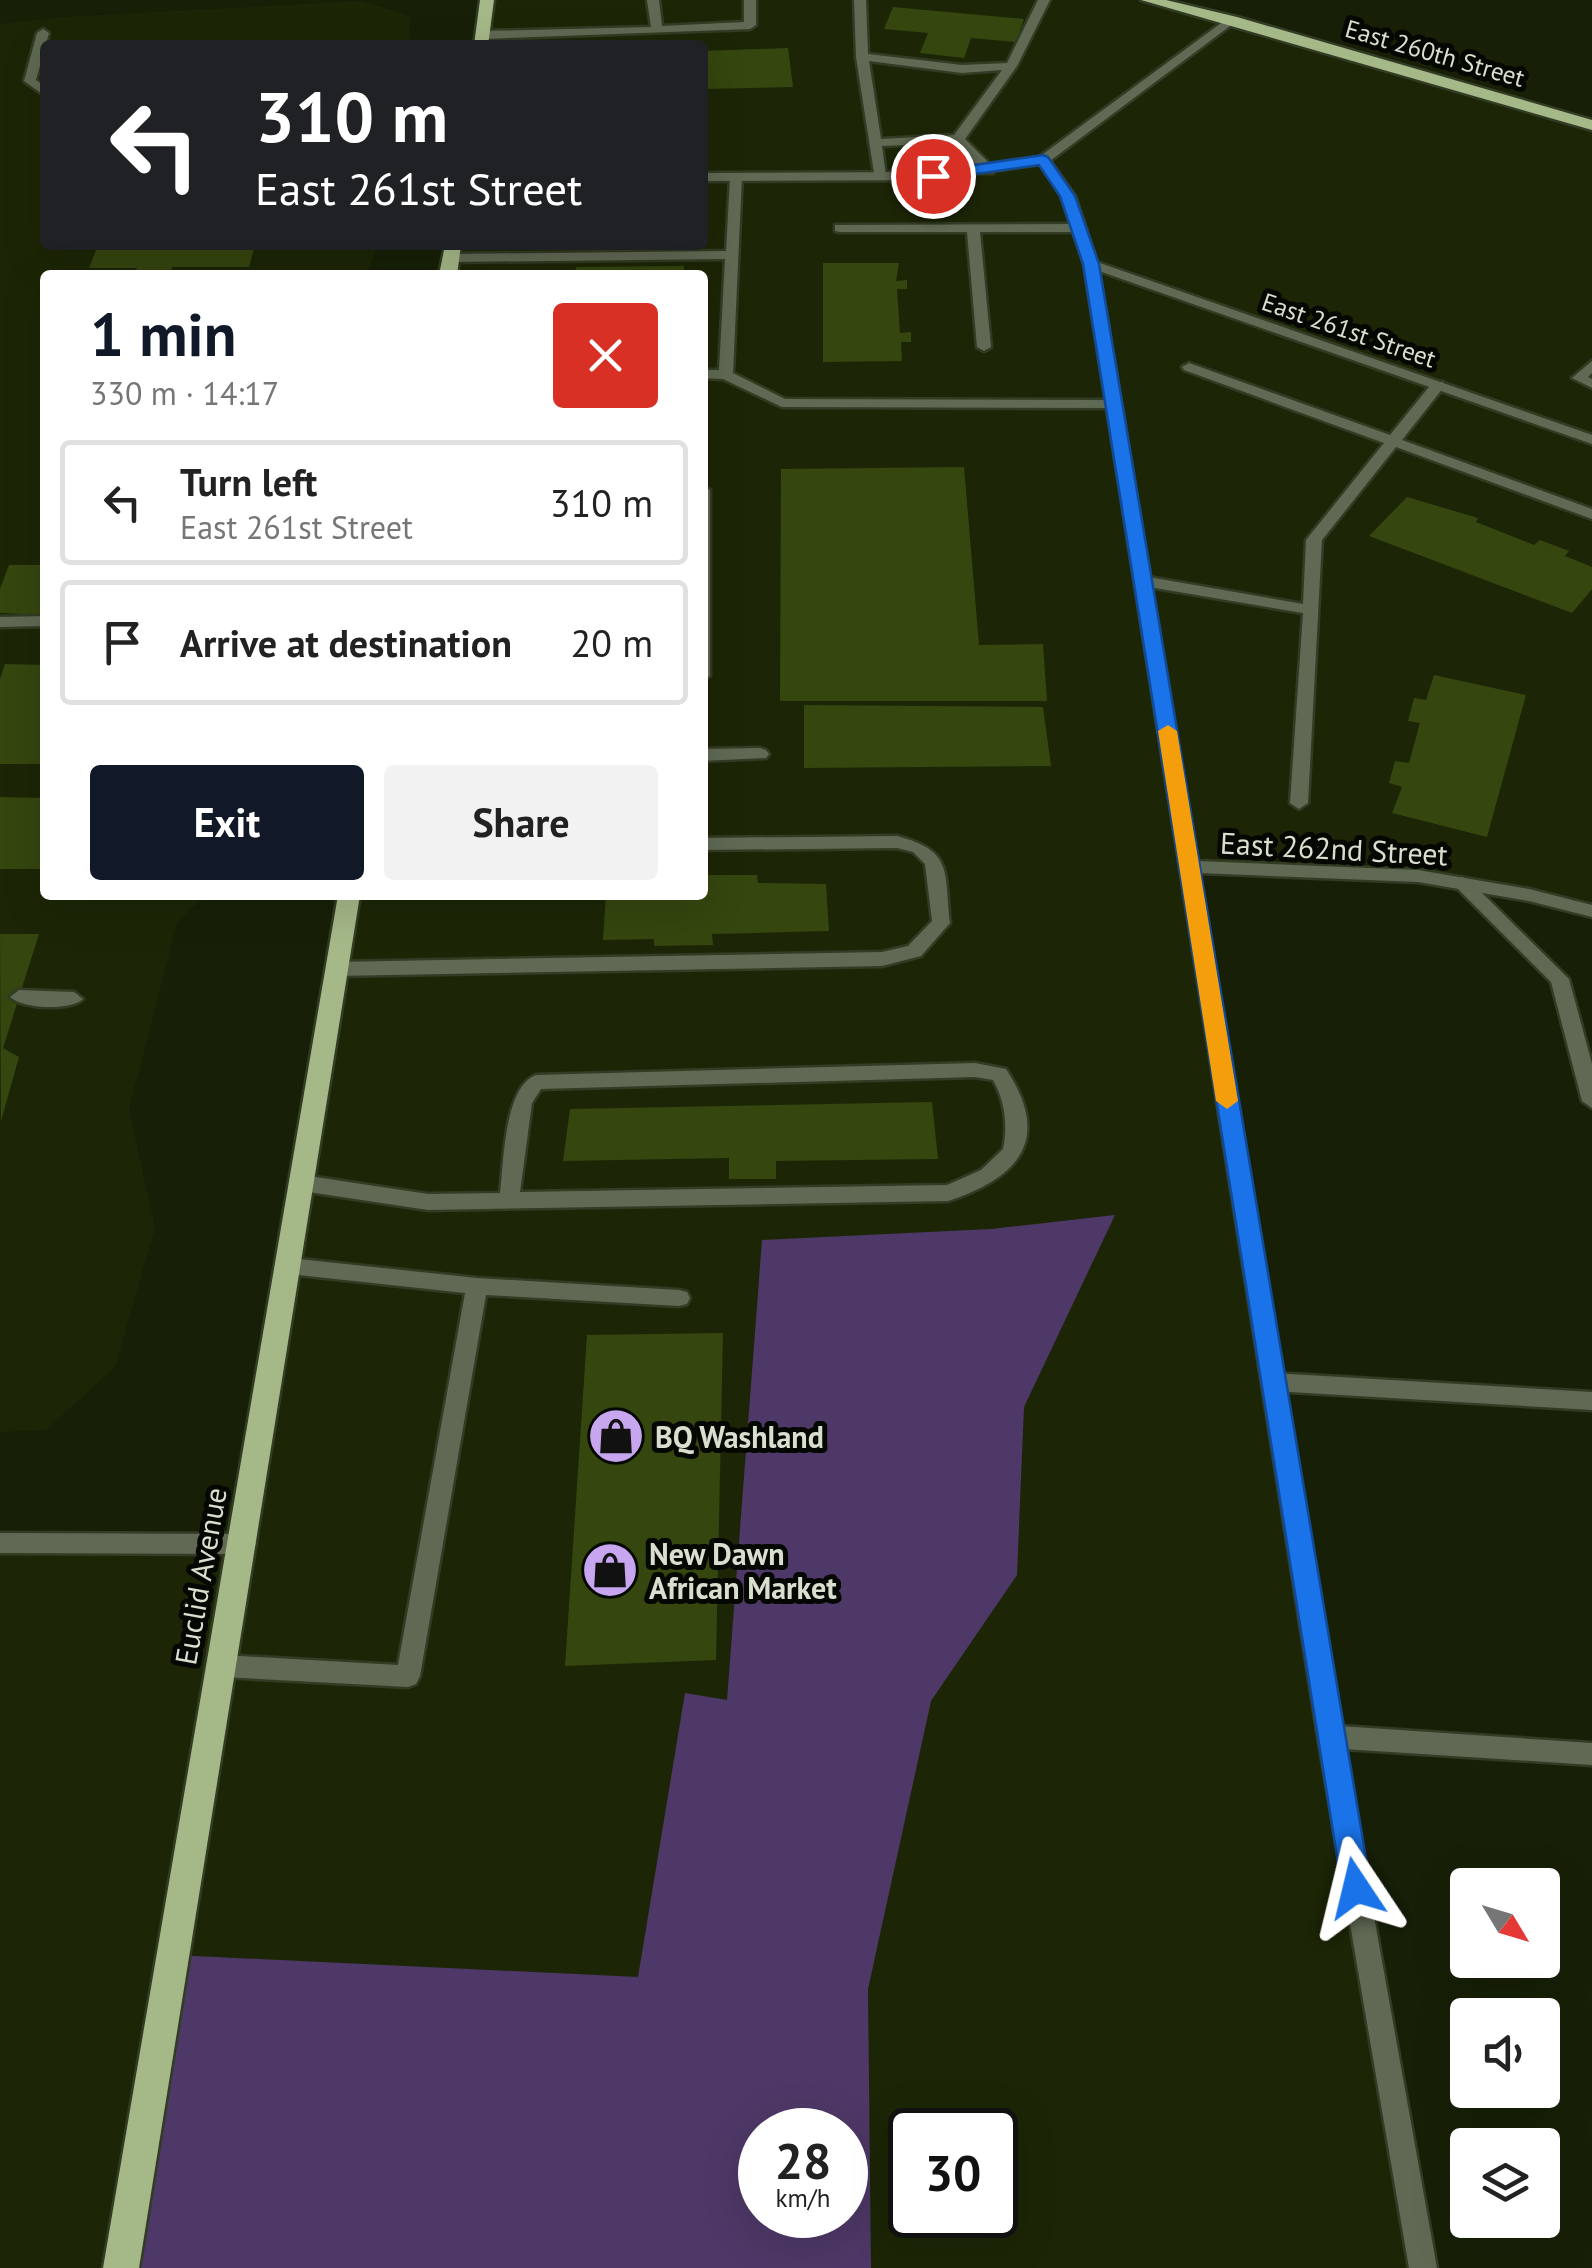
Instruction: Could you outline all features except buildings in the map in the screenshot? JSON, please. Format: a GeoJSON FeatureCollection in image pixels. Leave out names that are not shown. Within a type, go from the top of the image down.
{"type":"FeatureCollection","features":[{"type":"Feature","properties":{"kind":"main road"},"geometry":{"type":"LineString","coordinates":[[482,40],[487,0]]}},
{"type":"Feature","properties":{"kind":"main road","name":"East 260th Street"},"geometry":{"type":"LineString","coordinates":[[1148,0],[1232,20],[1592,124]]}},
{"type":"Feature","properties":{"kind":"main road","name":"Euclid Avenue"},"geometry":{"type":"LineString","coordinates":[[121,2268],[244,1544],[347,900]]}},
{"type":"Feature","properties":{"kind":"street"},"geometry":{"type":"LineString","coordinates":[[654,0],[657,30]]}},
{"type":"Feature","properties":{"kind":"street"},"geometry":{"type":"LineString","coordinates":[[482,40],[570,39],[750,26],[750,0]]}},
{"type":"Feature","properties":{"kind":"street"},"geometry":{"type":"LineString","coordinates":[[860,0],[862,57],[880,176]]}},
{"type":"Feature","properties":{"kind":"street"},"geometry":{"type":"LineString","coordinates":[[958,139],[1011,66],[1044,0]]}},
{"type":"Feature","properties":{"kind":"street"},"geometry":{"type":"LineString","coordinates":[[708,177],[880,176],[988,170],[1043,160],[1232,20]]}},
{"type":"Feature","properties":{"kind":"street"},"geometry":{"type":"LineString","coordinates":[[41,40],[43,33]]}},
{"type":"Feature","properties":{"kind":"street"},"geometry":{"type":"LineString","coordinates":[[40,44],[30,81],[40,88]]}},
{"type":"Feature","properties":{"kind":"street"},"geometry":{"type":"LineString","coordinates":[[862,57],[962,69],[1011,66]]}},
{"type":"Feature","properties":{"kind":"street"},"geometry":{"type":"LineString","coordinates":[[875,143],[958,139],[988,170]]}},
{"type":"Feature","properties":{"kind":"street"},"geometry":{"type":"LineString","coordinates":[[1043,160],[1068,196],[1091,264],[1330,1737],[1423,2268]]}},
{"type":"Feature","properties":{"kind":"street"},"geometry":{"type":"LineString","coordinates":[[726,374],[736,177]]}},
{"type":"Feature","properties":{"kind":"street"},"geometry":{"type":"LineString","coordinates":[[840,228],[1079,228]]}},
{"type":"Feature","properties":{"kind":"street"},"geometry":{"type":"LineString","coordinates":[[973,228],[984,346]]}},
{"type":"Feature","properties":{"kind":"street"},"geometry":{"type":"LineString","coordinates":[[451,259],[732,255]]}},
{"type":"Feature","properties":{"kind":"street","name":"East 261st Street"},"geometry":{"type":"LineString","coordinates":[[1091,264],[1592,440]]}},
{"type":"Feature","properties":{"kind":"street"},"geometry":{"type":"LineString","coordinates":[[1592,365],[1579,378],[1592,384]]}},
{"type":"Feature","properties":{"kind":"street"},"geometry":{"type":"LineString","coordinates":[[1190,367],[1592,514]]}},
{"type":"Feature","properties":{"kind":"street"},"geometry":{"type":"LineString","coordinates":[[708,374],[726,374],[782,403],[1114,404]]}},
{"type":"Feature","properties":{"kind":"street"},"geometry":{"type":"LineString","coordinates":[[1299,804],[1314,540],[1438,385]]}},
{"type":"Feature","properties":{"kind":"street"},"geometry":{"type":"LineString","coordinates":[[1143,581],[1311,610]]}},
{"type":"Feature","properties":{"kind":"street"},"geometry":{"type":"LineString","coordinates":[[0,622],[40,622]]}},
{"type":"Feature","properties":{"kind":"street"},"geometry":{"type":"LineString","coordinates":[[708,755],[760,754]]}},
{"type":"Feature","properties":{"kind":"street"},"geometry":{"type":"LineString","coordinates":[[336,969],[882,959],[914,951],[931,938],[941,922],[934,862],[919,848],[897,842],[708,844]]}},
{"type":"Feature","properties":{"kind":"street","name":"East 262nd Street"},"geometry":{"type":"LineString","coordinates":[[1190,867],[1418,876],[1592,911]]}},
{"type":"Feature","properties":{"kind":"street"},"geometry":{"type":"LineString","coordinates":[[1462,883],[1560,979],[1592,1101]]}},
{"type":"Feature","properties":{"kind":"street"},"geometry":{"type":"LineString","coordinates":[[20,997],[74,999]]}},
{"type":"Feature","properties":{"kind":"street"},"geometry":{"type":"LineString","coordinates":[[302,1183],[428,1202],[509,1201],[948,1194],[982,1180],[1007,1162],[1018,1140],[1010,1090],[1000,1074],[975,1070],[536,1082],[522,1101],[509,1201]]}},
{"type":"Feature","properties":{"kind":"street"},"geometry":{"type":"LineString","coordinates":[[289,1266],[476,1286],[679,1298]]}},
{"type":"Feature","properties":{"kind":"street"},"geometry":{"type":"LineString","coordinates":[[223,1666],[408,1676],[476,1286]]}},
{"type":"Feature","properties":{"kind":"street"},"geometry":{"type":"LineString","coordinates":[[1272,1382],[1592,1400]]}},
{"type":"Feature","properties":{"kind":"street"},"geometry":{"type":"LineString","coordinates":[[0,1543],[244,1544]]}},
{"type":"Feature","properties":{"kind":"street"},"geometry":{"type":"LineString","coordinates":[[1330,1737],[1592,1754]]}},
{"type":"Feature","properties":{"kind":"shaded area"},"geometry":{"type":"Polygon","coordinates":[[[487,0],[1148,0],[1592,125],[1592,911],[1418,876],[1191,867],[1423,2268],[871,2268],[867,1989],[120,2268],[0,2268],[0,1543],[243,1543],[347,900],[708,900],[708,270],[449,270],[452,250],[708,250],[708,40],[482,40],[487,0]]]}},
{"type":"Feature","properties":{"kind":"shaded area"},"geometry":{"type":"Polygon","coordinates":[[[361,1],[411,16],[409,40],[40,40],[40,250],[376,250],[370,270],[40,270],[40,900],[200,900],[177,923],[129,1110],[155,1228],[115,1367],[46,1430],[0,1432],[0,24],[361,1]]]}},
{"type":"Feature","properties":{"kind":"shaded area"},"geometry":{"type":"Polygon","coordinates":[[[1115,1215],[1024,1407],[1017,1575],[931,1701],[868,1989],[871,2268],[119,2268],[174,1955],[638,1977],[685,1693],[727,1700],[762,1240],[991,1229],[1115,1215]]]}},
{"type":"Feature","properties":{"kind":"slow traffic"},"geometry":{"type":"LineString","coordinates":[[1168,731],[1227,1101]]}},
{"type":"Feature","properties":{"kind":"place","name":"BQ Washland"},"geometry":{"type":"Point","coordinates":[616,1436]}},
{"type":"Feature","properties":{"kind":"place","name":"New Dawn African Market"},"geometry":{"type":"Point","coordinates":[610,1570]}},
{"type":"Feature","properties":{"kind":"route"},"geometry":{"type":"LineString","coordinates":[[933,176],[1043,160],[1068,196],[1091,264],[1356,1888]]}}]}
